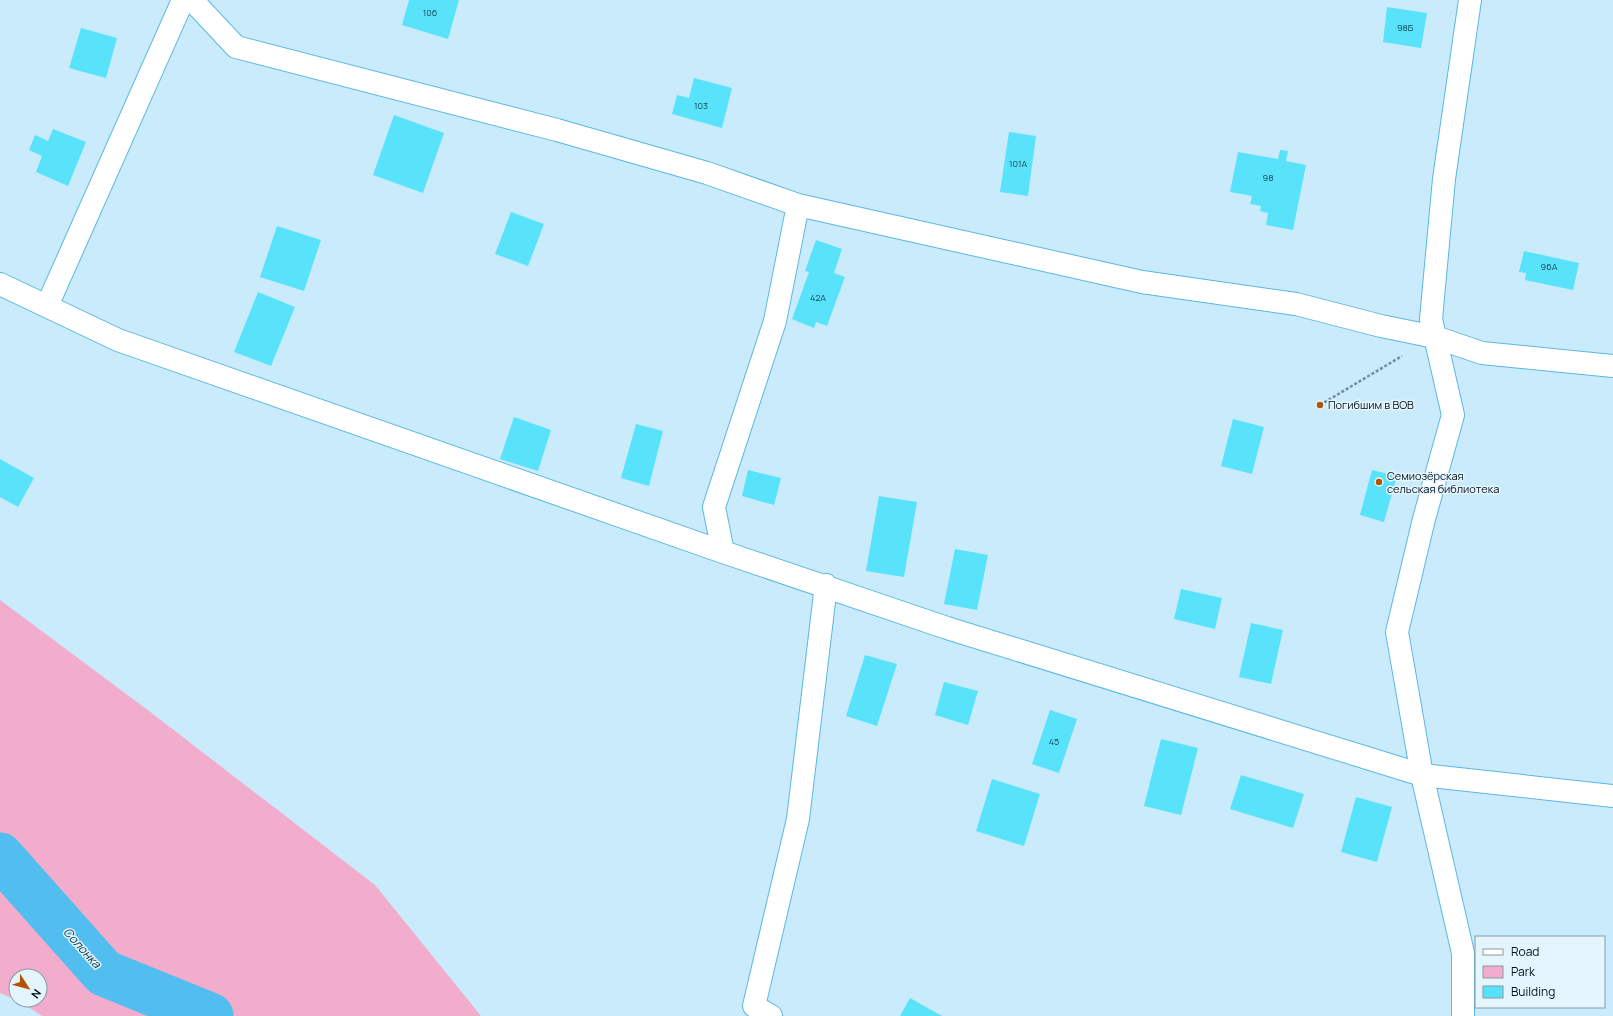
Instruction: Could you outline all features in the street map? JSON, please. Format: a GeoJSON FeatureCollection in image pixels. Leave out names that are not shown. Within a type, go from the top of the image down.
{"type":"FeatureCollection","features":[{"type":"Feature","properties":{"kind":"street"},"geometry":{"type":"LineString","coordinates":[[47,306],[183,0]]}},
{"type":"Feature","properties":{"kind":"street"},"geometry":{"type":"LineString","coordinates":[[192,0],[236,47],[558,130],[707,173],[798,205],[1142,282],[1296,304],[1381,326],[1435,337],[1482,353],[1613,366]]}},
{"type":"Feature","properties":{"kind":"street"},"geometry":{"type":"LineString","coordinates":[[1463,1016],[1463,953],[1422,775],[1397,632],[1424,519],[1453,415],[1431,319],[1444,179],[1470,0]]}},
{"type":"Feature","properties":{"kind":"street"},"geometry":{"type":"LineString","coordinates":[[723,552],[714,507],[775,321],[798,205]]}},
{"type":"Feature","properties":{"kind":"street"},"geometry":{"type":"LineString","coordinates":[[0,284],[118,340],[723,552],[954,630],[1422,775],[1613,796]]}},
{"type":"Feature","properties":{"kind":"street"},"geometry":{"type":"LineString","coordinates":[[771,1016],[754,1006],[798,819],[826,586]]}},
{"type":"Feature","properties":{"kind":"path"},"geometry":{"type":"LineString","coordinates":[[1320,405],[1435,337]]}},
{"type":"Feature","properties":{"kind":"green space"},"geometry":{"type":"Polygon","coordinates":[[[0,600],[149,711],[375,885],[481,1016],[42,1016],[30,1008],[48,1008],[48,968],[8,968],[8,996],[0,993],[0,600]]]}},
{"type":"Feature","properties":{"kind":"building"},"geometry":{"type":"Polygon","coordinates":[[[409,0],[459,0],[448,39],[402,25],[409,0]]]}},
{"type":"Feature","properties":{"kind":"building"},"geometry":{"type":"Polygon","coordinates":[[[1387,7],[1427,13],[1421,48],[1383,42],[1387,7]]]}},
{"type":"Feature","properties":{"kind":"building"},"geometry":{"type":"Polygon","coordinates":[[[81,28],[117,38],[106,78],[69,68],[81,28]]]}},
{"type":"Feature","properties":{"kind":"building"},"geometry":{"type":"Polygon","coordinates":[[[694,78],[732,88],[722,128],[672,114],[677,95],[689,98],[694,78]]]}},
{"type":"Feature","properties":{"kind":"building"},"geometry":{"type":"Polygon","coordinates":[[[394,115],[444,133],[423,193],[373,175],[394,115]]]}},
{"type":"Feature","properties":{"kind":"building"},"geometry":{"type":"Polygon","coordinates":[[[53,129],[86,142],[68,186],[36,172],[42,156],[29,150],[35,135],[48,141],[53,129]]]}},
{"type":"Feature","properties":{"kind":"building"},"geometry":{"type":"Polygon","coordinates":[[[1009,132],[1036,136],[1028,196],[1000,192],[1009,132]]]}},
{"type":"Feature","properties":{"kind":"building"},"geometry":{"type":"Polygon","coordinates":[[[1280,150],[1288,151],[1286,161],[1306,165],[1293,230],[1266,225],[1268,213],[1260,211],[1261,206],[1250,204],[1252,196],[1230,192],[1238,152],[1278,159],[1280,150]]]}},
{"type":"Feature","properties":{"kind":"building"},"geometry":{"type":"Polygon","coordinates":[[[511,212],[544,224],[528,266],[495,254],[511,212]]]}},
{"type":"Feature","properties":{"kind":"building"},"geometry":{"type":"Polygon","coordinates":[[[277,226],[321,240],[304,291],[260,277],[277,226]]]}},
{"type":"Feature","properties":{"kind":"building"},"geometry":{"type":"Polygon","coordinates":[[[816,240],[842,249],[834,273],[845,277],[827,326],[816,322],[814,328],[792,319],[809,272],[805,271],[816,240]]]}},
{"type":"Feature","properties":{"kind":"building"},"geometry":{"type":"Polygon","coordinates":[[[1524,251],[1579,263],[1573,290],[1525,280],[1526,273],[1519,272],[1524,251]]]}},
{"type":"Feature","properties":{"kind":"building"},"geometry":{"type":"Polygon","coordinates":[[[258,292],[295,307],[271,366],[234,352],[258,292]]]}},
{"type":"Feature","properties":{"kind":"building"},"geometry":{"type":"Polygon","coordinates":[[[514,417],[551,430],[538,471],[500,459],[514,417]]]}},
{"type":"Feature","properties":{"kind":"building"},"geometry":{"type":"Polygon","coordinates":[[[1233,419],[1264,427],[1252,474],[1221,466],[1233,419]]]}},
{"type":"Feature","properties":{"kind":"building"},"geometry":{"type":"Polygon","coordinates":[[[636,424],[663,431],[649,486],[621,478],[636,424]]]}},
{"type":"Feature","properties":{"kind":"building"},"geometry":{"type":"Polygon","coordinates":[[[0,459],[34,478],[18,507],[0,497],[0,459]]]}},
{"type":"Feature","properties":{"kind":"building"},"geometry":{"type":"Polygon","coordinates":[[[748,470],[781,478],[774,505],[742,496],[748,470]]]}},
{"type":"Feature","properties":{"kind":"building"},"geometry":{"type":"Polygon","coordinates":[[[1372,470],[1397,476],[1384,522],[1360,515],[1372,470]]]}},
{"type":"Feature","properties":{"kind":"building"},"geometry":{"type":"Polygon","coordinates":[[[879,496],[917,502],[904,577],[866,571],[879,496]]]}},
{"type":"Feature","properties":{"kind":"building"},"geometry":{"type":"Polygon","coordinates":[[[955,549],[988,555],[977,610],[944,604],[955,549]]]}},
{"type":"Feature","properties":{"kind":"building"},"geometry":{"type":"Polygon","coordinates":[[[1181,589],[1222,598],[1215,629],[1174,619],[1181,589]]]}},
{"type":"Feature","properties":{"kind":"building"},"geometry":{"type":"Polygon","coordinates":[[[1251,623],[1283,630],[1271,684],[1239,677],[1251,623]]]}},
{"type":"Feature","properties":{"kind":"building"},"geometry":{"type":"Polygon","coordinates":[[[865,655],[897,664],[877,726],[846,716],[865,655]]]}},
{"type":"Feature","properties":{"kind":"building"},"geometry":{"type":"Polygon","coordinates":[[[944,682],[978,691],[968,725],[935,715],[944,682]]]}},
{"type":"Feature","properties":{"kind":"building"},"geometry":{"type":"Polygon","coordinates":[[[1050,710],[1077,719],[1059,773],[1032,764],[1050,710]]]}},
{"type":"Feature","properties":{"kind":"building"},"geometry":{"type":"Polygon","coordinates":[[[1161,739],[1198,748],[1181,815],[1144,806],[1161,739]]]}},
{"type":"Feature","properties":{"kind":"building"},"geometry":{"type":"Polygon","coordinates":[[[1241,775],[1304,794],[1293,828],[1230,809],[1241,775]]]}},
{"type":"Feature","properties":{"kind":"building"},"geometry":{"type":"Polygon","coordinates":[[[992,779],[1040,794],[1024,846],[976,831],[992,779]]]}},
{"type":"Feature","properties":{"kind":"building"},"geometry":{"type":"Polygon","coordinates":[[[1356,797],[1392,807],[1377,862],[1341,852],[1356,797]]]}},
{"type":"Feature","properties":{"kind":"building"},"geometry":{"type":"Polygon","coordinates":[[[910,998],[942,1016],[900,1016],[910,998]]]}},
{"type":"Feature","properties":{"kind":"waterway","name":"Солонка"},"geometry":{"type":"LineString","coordinates":[[0,856],[104,973],[210,1016]]}},
{"type":"Feature","properties":{"kind":"place","name":"Погибшим в ВОВ"},"geometry":{"type":"Point","coordinates":[1320,405]}},
{"type":"Feature","properties":{"kind":"place","name":"Семиозёрская сельская библиотека"},"geometry":{"type":"Point","coordinates":[1379,482]}}]}
